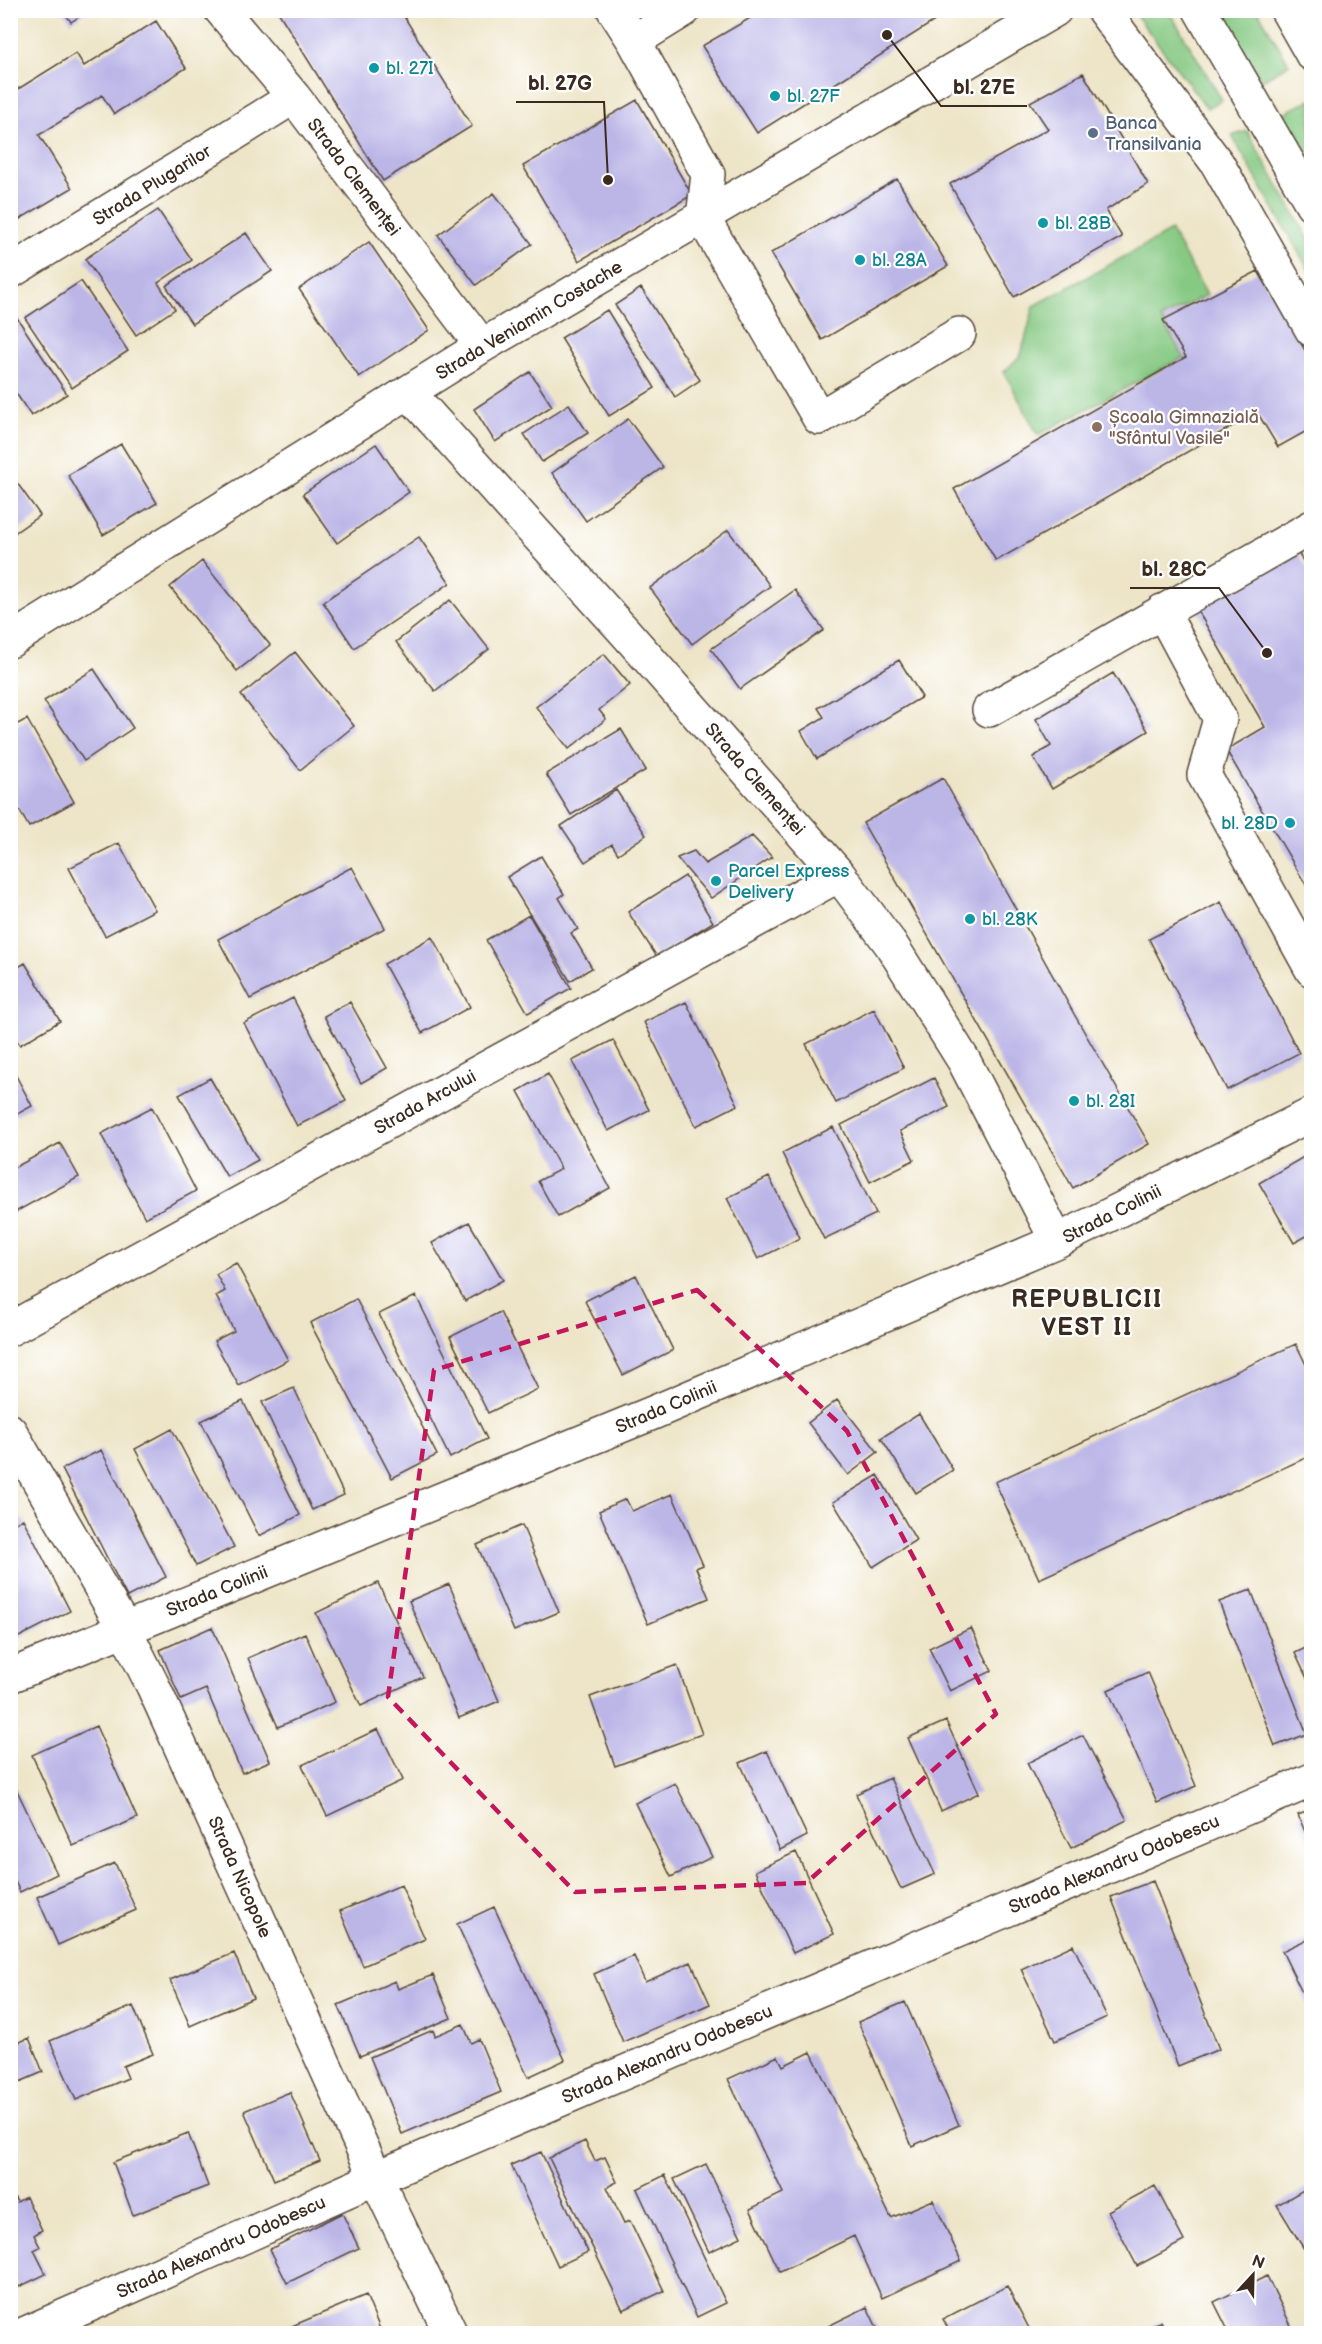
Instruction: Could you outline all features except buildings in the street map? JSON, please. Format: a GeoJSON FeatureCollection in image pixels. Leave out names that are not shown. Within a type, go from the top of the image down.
{"type":"FeatureCollection","features":[{"type":"Feature","properties":{"kind":"street","name":"Strada Clemenței"},"geometry":{"type":"LineString","coordinates":[[221,10],[294,97],[482,346]]}},
{"type":"Feature","properties":{"kind":"street"},"geometry":{"type":"LineString","coordinates":[[614,10],[634,41],[708,174],[703,218],[819,417],[959,334]]}},
{"type":"Feature","properties":{"kind":"street"},"geometry":{"type":"LineString","coordinates":[[634,41],[684,10]]}},
{"type":"Feature","properties":{"kind":"street","name":"Strada Veniamin Costache"},"geometry":{"type":"LineString","coordinates":[[10,641],[482,346],[1055,10]]}},
{"type":"Feature","properties":{"kind":"street"},"geometry":{"type":"LineString","coordinates":[[1103,10],[1217,163],[1311,330]]}},
{"type":"Feature","properties":{"kind":"street"},"geometry":{"type":"LineString","coordinates":[[1200,10],[1311,204]]}},
{"type":"Feature","properties":{"kind":"street"},"geometry":{"type":"LineString","coordinates":[[1287,10],[1311,54]]}},
{"type":"Feature","properties":{"kind":"street","name":"Strada Plugarilor"},"geometry":{"type":"LineString","coordinates":[[10,272],[294,97]]}},
{"type":"Feature","properties":{"kind":"street","name":"Strada Clemenței"},"geometry":{"type":"LineString","coordinates":[[408,392],[625,632],[839,875],[890,943],[964,1061],[1057,1242]]}},
{"type":"Feature","properties":{"kind":"street"},"geometry":{"type":"LineString","coordinates":[[989,710],[1311,526]]}},
{"type":"Feature","properties":{"kind":"street"},"geometry":{"type":"LineString","coordinates":[[1162,611],[1220,719],[1204,776],[1311,970]]}},
{"type":"Feature","properties":{"kind":"street","name":"Strada Arcului"},"geometry":{"type":"LineString","coordinates":[[10,1329],[839,875]]}},
{"type":"Feature","properties":{"kind":"street","name":"Strada Colinii"},"geometry":{"type":"LineString","coordinates":[[10,1676],[666,1407],[1057,1242],[1311,1114]]}},
{"type":"Feature","properties":{"kind":"street","name":"Strada Nicopole"},"geometry":{"type":"LineString","coordinates":[[10,1431],[124,1628],[180,1742],[376,2178],[451,2334]]}},
{"type":"Feature","properties":{"kind":"street","name":"Strada Alexandru Odobescu"},"geometry":{"type":"LineString","coordinates":[[24,2334],[376,2178],[1311,1780]]}},
{"type":"Feature","properties":{"kind":"highlighted area"},"geometry":{"type":"Polygon","coordinates":[[[697,1290],[847,1431],[996,1714],[806,1883],[575,1892],[388,1697],[434,1370],[697,1290]]]}},
{"type":"Feature","properties":{"kind":"green space"},"geometry":{"type":"Polygon","coordinates":[[[1133,11],[1169,11],[1222,100],[1207,108],[1133,11]]]}},
{"type":"Feature","properties":{"kind":"green space"},"geometry":{"type":"Polygon","coordinates":[[[1220,11],[1258,11],[1289,64],[1261,81],[1220,11]]]}},
{"type":"Feature","properties":{"kind":"green space"},"geometry":{"type":"Polygon","coordinates":[[[1311,99],[1311,170],[1280,115],[1311,99]]]}},
{"type":"Feature","properties":{"kind":"green space"},"geometry":{"type":"Polygon","coordinates":[[[1247,131],[1311,243],[1311,274],[1232,136],[1247,131]]]}},
{"type":"Feature","properties":{"kind":"green space"},"geometry":{"type":"Polygon","coordinates":[[[1171,231],[1207,295],[1161,319],[1184,357],[1038,435],[1004,372],[1021,355],[1034,306],[1171,231]]]}},
{"type":"Feature","properties":{"kind":"place","name":"bl. 27E"},"geometry":{"type":"Point","coordinates":[887,35]}},
{"type":"Feature","properties":{"kind":"place","name":"bl. 27I"},"geometry":{"type":"Point","coordinates":[374,68]}},
{"type":"Feature","properties":{"kind":"place","name":"bl. 27F"},"geometry":{"type":"Point","coordinates":[775,96]}},
{"type":"Feature","properties":{"kind":"place","name":"Banca Transilvania"},"geometry":{"type":"Point","coordinates":[1093,133]}},
{"type":"Feature","properties":{"kind":"place","name":"bl. 27G"},"geometry":{"type":"Point","coordinates":[608,180]}},
{"type":"Feature","properties":{"kind":"place","name":"bl. 28B"},"geometry":{"type":"Point","coordinates":[1043,223]}},
{"type":"Feature","properties":{"kind":"place","name":"bl. 28A"},"geometry":{"type":"Point","coordinates":[860,260]}},
{"type":"Feature","properties":{"kind":"place","name":"Școala Gimnazială \"Sfântul Vasile\""},"geometry":{"type":"Point","coordinates":[1097,427]}},
{"type":"Feature","properties":{"kind":"place","name":"bl. 28C"},"geometry":{"type":"Point","coordinates":[1267,653]}},
{"type":"Feature","properties":{"kind":"place","name":"bl. 28D"},"geometry":{"type":"Point","coordinates":[1290,823]}},
{"type":"Feature","properties":{"kind":"place","name":"Parcel Express Delivery"},"geometry":{"type":"Point","coordinates":[716,881]}},
{"type":"Feature","properties":{"kind":"place","name":"bl. 28K"},"geometry":{"type":"Point","coordinates":[970,919]}},
{"type":"Feature","properties":{"kind":"place","name":"bl. 28I"},"geometry":{"type":"Point","coordinates":[1074,1101]}},
{"type":"Feature","properties":{"kind":"district","name":"REPUBLICII VEST II"},"geometry":{"type":"Point","coordinates":[1087,1313]}}]}
